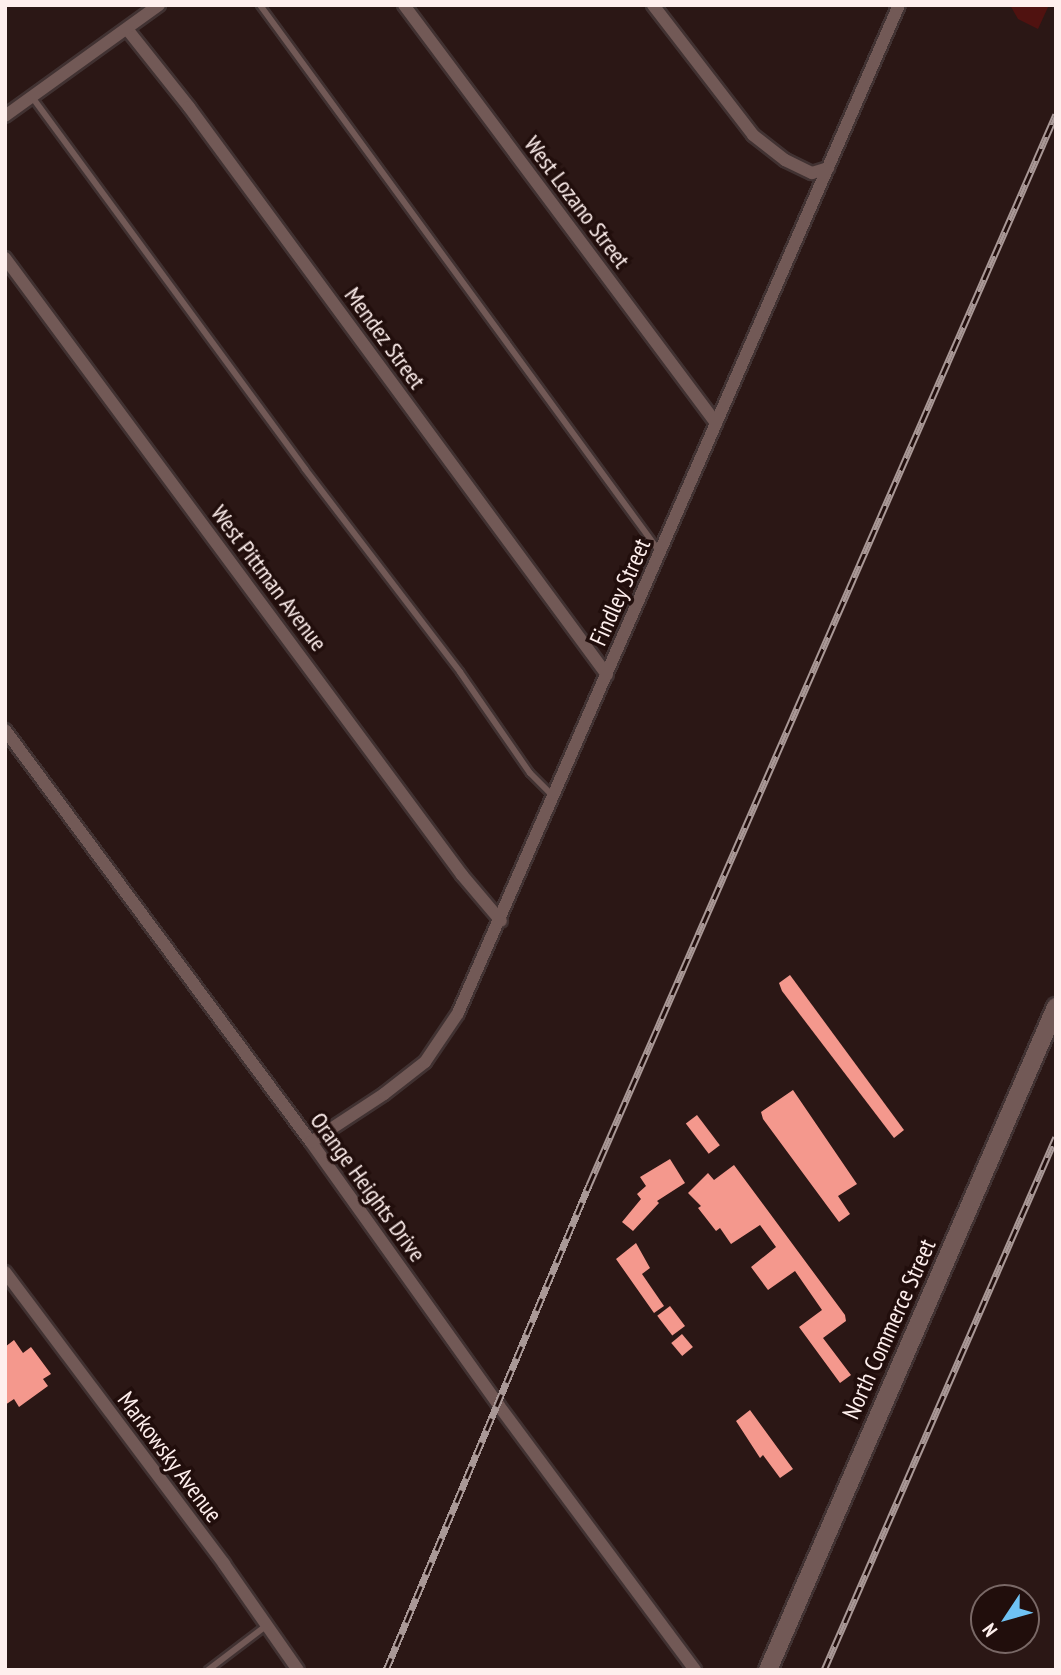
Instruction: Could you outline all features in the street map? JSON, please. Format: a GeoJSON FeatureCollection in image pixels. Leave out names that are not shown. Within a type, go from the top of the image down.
{"type":"FeatureCollection","features":[{"type":"Feature","properties":{"kind":"main road","name":"North Commerce Street"},"geometry":{"type":"LineString","coordinates":[[768,1670],[1056,1007]]}},
{"type":"Feature","properties":{"kind":"street"},"geometry":{"type":"LineString","coordinates":[[5,116],[159,5]]}},
{"type":"Feature","properties":{"kind":"street","name":"West Lozano Street"},"geometry":{"type":"LineString","coordinates":[[404,5],[716,424]]}},
{"type":"Feature","properties":{"kind":"street"},"geometry":{"type":"LineString","coordinates":[[653,5],[753,135],[785,160],[812,173],[828,168]]}},
{"type":"Feature","properties":{"kind":"street","name":"Findley Street"},"geometry":{"type":"LineString","coordinates":[[311,1142],[384,1094],[425,1062],[458,1013],[501,921],[899,5]]}},
{"type":"Feature","properties":{"kind":"street","name":"Mendez Street"},"geometry":{"type":"LineString","coordinates":[[127,29],[197,118],[607,675]]}},
{"type":"Feature","properties":{"kind":"street","name":"West Pittman Avenue"},"geometry":{"type":"LineString","coordinates":[[5,257],[462,875],[501,921]]}},
{"type":"Feature","properties":{"kind":"street","name":"Orange Heights Drive"},"geometry":{"type":"LineString","coordinates":[[5,730],[311,1142],[499,1406],[692,1668]]}},
{"type":"Feature","properties":{"kind":"street","name":"Markowsky Avenue"},"geometry":{"type":"LineString","coordinates":[[5,1272],[298,1670]]}},
{"type":"Feature","properties":{"kind":"lane"},"geometry":{"type":"LineString","coordinates":[[260,5],[660,552]]}},
{"type":"Feature","properties":{"kind":"lane"},"geometry":{"type":"LineString","coordinates":[[32,97],[305,469],[460,672],[530,773],[554,797]]}},
{"type":"Feature","properties":{"kind":"lane"},"geometry":{"type":"LineString","coordinates":[[208,1670],[267,1625]]}},
{"type":"Feature","properties":{"kind":"shaded area"},"geometry":{"type":"Polygon","coordinates":[[[1010,5],[1049,5],[1038,29],[1018,19],[1010,5]]]}},
{"type":"Feature","properties":{"kind":"building"},"geometry":{"type":"Polygon","coordinates":[[[790,975],[904,1130],[894,1138],[782,991],[779,983],[790,975]]]}},
{"type":"Feature","properties":{"kind":"building"},"geometry":{"type":"Polygon","coordinates":[[[793,1090],[857,1184],[838,1196],[850,1214],[839,1222],[763,1119],[761,1112],[793,1090]]]}},
{"type":"Feature","properties":{"kind":"building"},"geometry":{"type":"Polygon","coordinates":[[[697,1115],[720,1145],[709,1154],[686,1123],[697,1115]]]}},
{"type":"Feature","properties":{"kind":"building"},"geometry":{"type":"Polygon","coordinates":[[[670,1159],[685,1183],[657,1201],[659,1203],[633,1231],[622,1222],[641,1199],[637,1194],[646,1186],[640,1177],[670,1159]]]}},
{"type":"Feature","properties":{"kind":"building"},"geometry":{"type":"Polygon","coordinates":[[[734,1165],[845,1315],[846,1321],[823,1338],[851,1375],[840,1383],[799,1327],[822,1310],[795,1271],[768,1290],[751,1267],[776,1247],[760,1225],[731,1244],[720,1228],[716,1231],[698,1208],[701,1206],[688,1193],[708,1173],[714,1180],[734,1165]]]}},
{"type":"Feature","properties":{"kind":"building"},"geometry":{"type":"Polygon","coordinates":[[[636,1243],[650,1268],[642,1274],[664,1306],[654,1313],[616,1259],[636,1243]]]}},
{"type":"Feature","properties":{"kind":"building"},"geometry":{"type":"Polygon","coordinates":[[[670,1306],[685,1326],[672,1336],[657,1316],[670,1306]]]}},
{"type":"Feature","properties":{"kind":"building"},"geometry":{"type":"Polygon","coordinates":[[[682,1334],[693,1347],[682,1356],[671,1343],[682,1334]]]}},
{"type":"Feature","properties":{"kind":"building"},"geometry":{"type":"Polygon","coordinates":[[[14,1340],[23,1353],[31,1347],[51,1374],[43,1379],[48,1386],[19,1407],[14,1399],[5,1405],[5,1347],[14,1340]]]}},
{"type":"Feature","properties":{"kind":"building"},"geometry":{"type":"Polygon","coordinates":[[[750,1410],[793,1469],[780,1478],[763,1455],[760,1458],[736,1421],[750,1410]]]}},
{"type":"Feature","properties":{"kind":"railway"},"geometry":{"type":"LineString","coordinates":[[386,1670],[589,1185],[1056,114]]}},
{"type":"Feature","properties":{"kind":"railway"},"geometry":{"type":"LineString","coordinates":[[824,1670],[1056,1137]]}}]}
